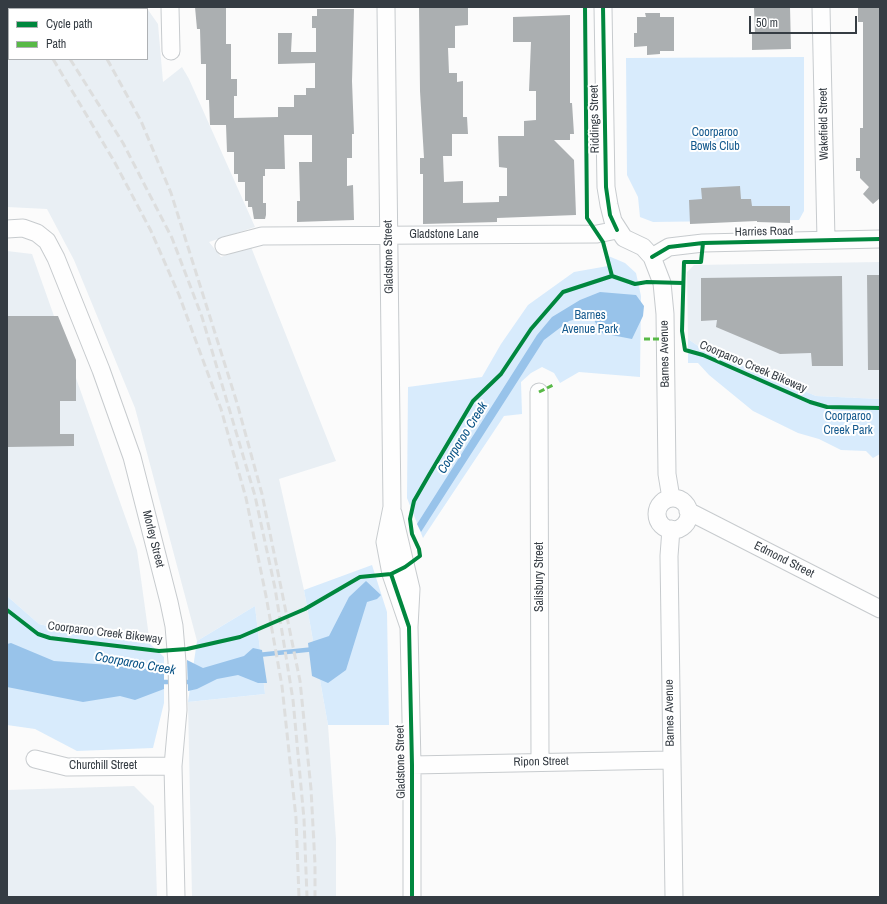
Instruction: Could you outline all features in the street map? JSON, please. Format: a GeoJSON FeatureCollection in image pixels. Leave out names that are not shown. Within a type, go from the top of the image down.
{"type":"FeatureCollection","features":[{"type":"Feature","properties":{"kind":"street"},"geometry":{"type":"LineString","coordinates":[[170,7],[171,51]]}},
{"type":"Feature","properties":{"kind":"street","name":"Gladstone Street"},"geometry":{"type":"LineString","coordinates":[[386,7],[392,507],[411,589],[409,627],[412,765],[412,897]]}},
{"type":"Feature","properties":{"kind":"street","name":"Riddings Street"},"geometry":{"type":"LineString","coordinates":[[603,7],[606,187],[610,215],[617,230]]}},
{"type":"Feature","properties":{"kind":"street","name":"Wakefield Street"},"geometry":{"type":"LineString","coordinates":[[821,7],[826,240]]}},
{"type":"Feature","properties":{"kind":"street","name":"Morley Street"},"geometry":{"type":"LineString","coordinates":[[7,229],[30,230],[43,237],[50,246],[102,370],[134,465],[169,602],[174,626],[177,662],[177,698],[173,766],[176,897]]}},
{"type":"Feature","properties":{"kind":"street","name":"Gladstone Lane"},"geometry":{"type":"LineString","coordinates":[[224,246],[262,236],[604,234],[617,230]]}},
{"type":"Feature","properties":{"kind":"street","name":"Barnes Avenue"},"geometry":{"type":"LineString","coordinates":[[617,230],[624,238],[643,247],[652,257],[662,283],[665,314],[668,474],[671,498]]}},
{"type":"Feature","properties":{"kind":"street","name":"Harries Road"},"geometry":{"type":"LineString","coordinates":[[652,257],[669,247],[681,245],[880,239]]}},
{"type":"Feature","properties":{"kind":"street","name":"Salisbury Street"},"geometry":{"type":"LineString","coordinates":[[539,392],[540,762]]}},
{"type":"Feature","properties":{"kind":"street"},"geometry":{"type":"LineString","coordinates":[[671,498],[680,500],[684,503],[688,511],[687,521],[680,527],[671,529],[662,525],[657,516],[659,506],[662,502],[671,498]]}},
{"type":"Feature","properties":{"kind":"street","name":"Edmond Street"},"geometry":{"type":"LineString","coordinates":[[688,511],[880,609]]}},
{"type":"Feature","properties":{"kind":"street","name":"Barnes Avenue"},"geometry":{"type":"LineString","coordinates":[[671,529],[669,556],[674,897]]}},
{"type":"Feature","properties":{"kind":"street","name":"Churchill Street"},"geometry":{"type":"LineString","coordinates":[[35,759],[67,767],[173,766]]}},
{"type":"Feature","properties":{"kind":"street","name":"Ripon Street"},"geometry":{"type":"LineString","coordinates":[[412,765],[671,760]]}},
{"type":"Feature","properties":{"kind":"shaded area"},"geometry":{"type":"Polygon","coordinates":[[[7,7],[146,7],[147,8],[8,8],[8,60],[148,60],[148,10],[158,24],[163,82],[182,67],[189,79],[255,227],[209,242],[221,257],[251,247],[336,461],[279,479],[304,590],[328,725],[336,839],[336,897],[192,897],[188,702],[265,694],[255,606],[197,641],[135,408],[74,260],[47,209],[7,207],[7,7]]]}},
{"type":"Feature","properties":{"kind":"shaded area"},"geometry":{"type":"Polygon","coordinates":[[[7,251],[32,254],[137,550],[150,644],[71,632],[39,624],[7,596],[7,251]]]}},
{"type":"Feature","properties":{"kind":"shaded area"},"geometry":{"type":"Polygon","coordinates":[[[880,262],[880,399],[816,396],[701,348],[688,339],[687,272],[694,265],[880,262]]]}},
{"type":"Feature","properties":{"kind":"shaded area"},"geometry":{"type":"Polygon","coordinates":[[[134,786],[154,806],[157,897],[7,897],[7,790],[134,786]]]}},
{"type":"Feature","properties":{"kind":"green space","name":"Coorparoo Bowls Club"},"geometry":{"type":"Polygon","coordinates":[[[804,57],[804,211],[799,220],[653,222],[640,217],[638,197],[627,175],[626,58],[804,57]]]}},
{"type":"Feature","properties":{"kind":"green space","name":"Barnes Avenue Park"},"geometry":{"type":"Polygon","coordinates":[[[606,255],[625,263],[636,273],[641,296],[640,377],[579,372],[560,383],[554,373],[542,367],[531,373],[521,382],[522,414],[504,416],[423,538],[407,498],[408,387],[482,377],[501,344],[528,305],[574,272],[608,266],[606,255]]]}},
{"type":"Feature","properties":{"kind":"green space","name":"Coorparoo Creek Park"},"geometry":{"type":"Polygon","coordinates":[[[688,339],[701,348],[816,396],[880,399],[880,454],[873,458],[866,451],[841,450],[819,439],[798,433],[753,411],[709,375],[698,363],[688,363],[688,339]]]}},
{"type":"Feature","properties":{"kind":"green space"},"geometry":{"type":"Polygon","coordinates":[[[372,565],[387,612],[389,725],[328,725],[304,590],[372,565]]]}},
{"type":"Feature","properties":{"kind":"green space"},"geometry":{"type":"Polygon","coordinates":[[[7,596],[39,624],[71,632],[150,644],[164,657],[164,703],[153,748],[77,751],[35,729],[7,725],[7,596]]]}},
{"type":"Feature","properties":{"kind":"green space"},"geometry":{"type":"Polygon","coordinates":[[[255,606],[265,694],[188,702],[197,641],[255,606]]]}},
{"type":"Feature","properties":{"kind":"water"},"geometry":{"type":"Polygon","coordinates":[[[600,292],[636,295],[644,306],[643,316],[632,339],[601,333],[593,318],[588,316],[569,321],[544,340],[421,532],[417,524],[537,335],[552,317],[580,300],[600,292]]]}},
{"type":"Feature","properties":{"kind":"water"},"geometry":{"type":"Polygon","coordinates":[[[366,581],[381,595],[377,599],[367,602],[346,670],[328,683],[312,676],[308,643],[329,636],[349,597],[366,581]]]}},
{"type":"Feature","properties":{"kind":"water"},"geometry":{"type":"Polygon","coordinates":[[[11,643],[54,661],[124,666],[164,671],[164,689],[135,700],[120,696],[83,702],[7,687],[7,644],[11,643]]]}},
{"type":"Feature","properties":{"kind":"water"},"geometry":{"type":"Polygon","coordinates":[[[253,648],[262,650],[267,683],[258,683],[238,675],[217,679],[197,689],[188,691],[187,660],[203,668],[244,656],[253,648]]]}},
{"type":"Feature","properties":{"kind":"building"},"geometry":{"type":"Polygon","coordinates":[[[195,7],[226,7],[226,44],[231,44],[231,79],[237,79],[237,96],[234,96],[234,118],[278,117],[278,107],[294,107],[294,95],[306,95],[306,88],[315,88],[315,63],[278,64],[278,33],[292,33],[291,52],[316,52],[316,28],[312,28],[312,16],[317,16],[317,9],[354,9],[352,81],[354,134],[352,134],[352,158],[347,158],[347,186],[353,185],[354,220],[297,222],[297,201],[300,201],[299,162],[312,162],[312,135],[284,135],[285,169],[265,169],[265,176],[263,176],[263,203],[266,203],[266,215],[265,219],[254,219],[252,207],[248,207],[248,201],[245,201],[245,182],[238,182],[238,174],[234,174],[234,152],[227,152],[226,125],[210,125],[209,100],[206,100],[206,64],[201,64],[200,29],[197,29],[195,7]]]}},
{"type":"Feature","properties":{"kind":"building"},"geometry":{"type":"Polygon","coordinates":[[[419,7],[468,7],[468,25],[455,26],[455,48],[448,48],[449,73],[457,73],[457,82],[463,81],[463,117],[467,117],[468,134],[452,134],[452,156],[443,156],[444,182],[463,181],[463,203],[499,202],[499,196],[507,196],[507,168],[499,167],[498,136],[524,136],[524,121],[536,120],[536,91],[529,91],[531,42],[513,42],[513,17],[570,15],[570,103],[572,103],[574,134],[570,134],[570,140],[554,140],[574,160],[576,215],[497,218],[497,222],[423,224],[423,174],[420,174],[420,158],[424,158],[420,91],[419,7]]]}},
{"type":"Feature","properties":{"kind":"building"},"geometry":{"type":"Polygon","coordinates":[[[754,7],[790,7],[791,49],[752,50],[752,34],[755,34],[754,7]]]}},
{"type":"Feature","properties":{"kind":"building"},"geometry":{"type":"Polygon","coordinates":[[[858,7],[880,7],[880,198],[873,204],[863,194],[869,187],[860,178],[860,171],[856,171],[856,158],[860,158],[860,128],[863,128],[863,22],[858,22],[858,7]]]}},
{"type":"Feature","properties":{"kind":"building"},"geometry":{"type":"Polygon","coordinates":[[[645,13],[660,13],[660,17],[674,17],[674,51],[660,51],[660,54],[647,55],[647,46],[634,47],[634,33],[637,33],[637,17],[646,17],[645,13]]]}},
{"type":"Feature","properties":{"kind":"building"},"geometry":{"type":"Polygon","coordinates":[[[740,186],[741,199],[751,199],[752,206],[790,206],[790,223],[757,221],[690,224],[689,200],[702,199],[701,188],[740,186]]]}},
{"type":"Feature","properties":{"kind":"building"},"geometry":{"type":"Polygon","coordinates":[[[867,275],[880,275],[880,370],[868,370],[867,275]]]}},
{"type":"Feature","properties":{"kind":"building"},"geometry":{"type":"Polygon","coordinates":[[[842,276],[843,366],[812,366],[811,353],[780,354],[716,327],[717,320],[701,321],[701,278],[842,276]]]}},
{"type":"Feature","properties":{"kind":"building"},"geometry":{"type":"Polygon","coordinates":[[[7,316],[58,316],[76,360],[76,401],[60,401],[60,434],[74,434],[74,446],[7,447],[7,316]]]}},
{"type":"Feature","properties":{"kind":"waterway","name":"Coorparoo Creek"},"geometry":{"type":"LineString","coordinates":[[258,655],[315,649]]}},
{"type":"Feature","properties":{"kind":"waterway","name":"Coorparoo Creek"},"geometry":{"type":"LineString","coordinates":[[158,682],[193,682]]}},
{"type":"Feature","properties":{"kind":"railway"},"geometry":{"type":"LineString","coordinates":[[54,60],[114,161],[151,231],[179,295],[221,409],[246,498],[266,596],[282,686],[296,818],[299,897]]}},
{"type":"Feature","properties":{"kind":"railway"},"geometry":{"type":"LineString","coordinates":[[71,60],[123,143],[172,238],[202,317],[255,496],[275,588],[293,700],[304,819],[307,897]]}},
{"type":"Feature","properties":{"kind":"railway"},"geometry":{"type":"LineString","coordinates":[[108,60],[141,121],[171,193],[237,403],[262,494],[300,681],[311,789],[315,864],[315,897]]}},
{"type":"Feature","properties":{"kind":"marked path"},"geometry":{"type":"LineString","coordinates":[[644,339],[665,339]]}},
{"type":"Feature","properties":{"kind":"marked path"},"geometry":{"type":"LineString","coordinates":[[539,392],[555,384]]}},
{"type":"Feature","properties":{"kind":"cycle path"},"geometry":{"type":"LineString","coordinates":[[585,7],[587,218],[603,242],[612,276]]}},
{"type":"Feature","properties":{"kind":"cycle path"},"geometry":{"type":"LineString","coordinates":[[603,7],[606,187],[610,215],[617,230]]}},
{"type":"Feature","properties":{"kind":"cycle path"},"geometry":{"type":"LineString","coordinates":[[652,257],[669,247],[703,243],[880,239]]}},
{"type":"Feature","properties":{"kind":"cycle path","name":"Coorparoo Creek Bikeway"},"geometry":{"type":"LineString","coordinates":[[703,243],[701,262],[684,262],[682,331],[685,350],[703,355],[810,402],[827,407],[880,408]]}},
{"type":"Feature","properties":{"kind":"cycle path","name":"Coorparoo Creek Bikeway"},"geometry":{"type":"LineString","coordinates":[[7,610],[38,634],[50,638],[159,651],[187,649],[240,637],[305,609],[360,577],[391,574],[405,567],[420,556],[419,549],[412,534],[410,519],[414,501],[473,401],[501,374],[531,329],[563,292],[612,276],[635,284],[647,282],[683,283]]}},
{"type":"Feature","properties":{"kind":"cycle path"},"geometry":{"type":"LineString","coordinates":[[391,574],[409,627],[412,765],[412,897]]}}]}
